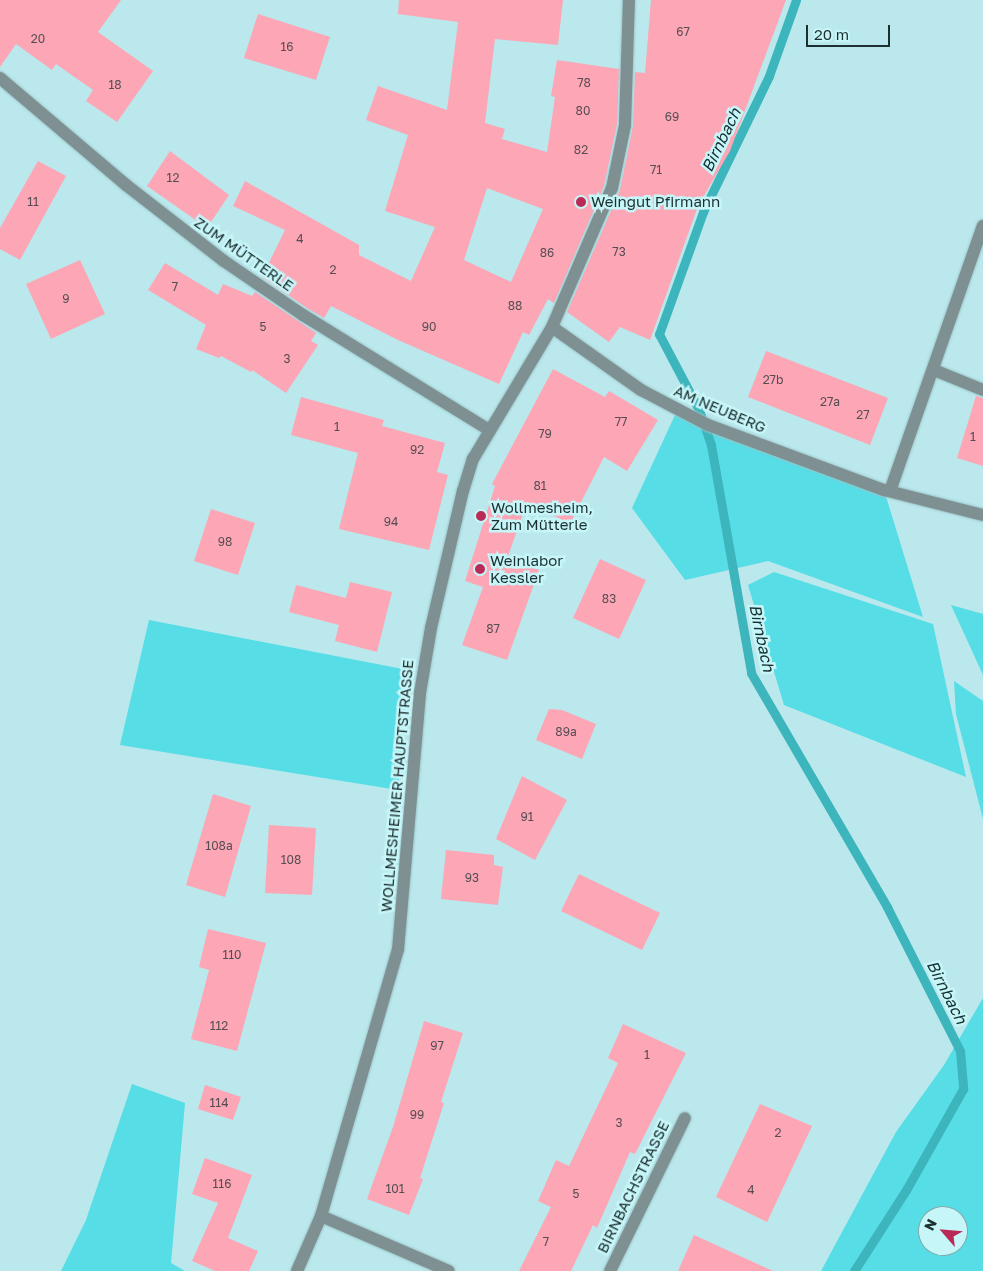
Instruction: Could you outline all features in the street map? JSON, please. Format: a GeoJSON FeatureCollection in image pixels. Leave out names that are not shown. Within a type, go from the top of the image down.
{"type":"FeatureCollection","features":[{"type":"Feature","properties":{"kind":"street","name":"WOLLMESHEIMER HAUPTSTRASSE"},"geometry":{"type":"LineString","coordinates":[[297,1271],[321,1216],[398,950],[416,729],[425,658],[463,492],[473,460],[489,430],[552,328],[612,188],[626,125],[629,0]]}},
{"type":"Feature","properties":{"kind":"street","name":"ZUM MÜTTERLE"},"geometry":{"type":"LineString","coordinates":[[0,78],[126,185],[224,261],[303,315],[489,430]]}},
{"type":"Feature","properties":{"kind":"street"},"geometry":{"type":"LineString","coordinates":[[890,491],[980,243],[983,226]]}},
{"type":"Feature","properties":{"kind":"street","name":"AM NEUBERG"},"geometry":{"type":"LineString","coordinates":[[552,328],[657,400],[708,425],[890,491],[983,515]]}},
{"type":"Feature","properties":{"kind":"street"},"geometry":{"type":"LineString","coordinates":[[934,370],[983,390]]}},
{"type":"Feature","properties":{"kind":"street","name":"BIRNBACHSTRASSE"},"geometry":{"type":"LineString","coordinates":[[610,1271],[685,1118]]}},
{"type":"Feature","properties":{"kind":"street"},"geometry":{"type":"LineString","coordinates":[[321,1216],[449,1271]]}},
{"type":"Feature","properties":{"kind":"shaded area"},"geometry":{"type":"Polygon","coordinates":[[[675,415],[884,490],[923,617],[768,561],[685,580],[632,508],[675,415]]]}},
{"type":"Feature","properties":{"kind":"shaded area"},"geometry":{"type":"Polygon","coordinates":[[[774,572],[933,624],[966,777],[784,705],[748,585],[774,572]]]}},
{"type":"Feature","properties":{"kind":"shaded area"},"geometry":{"type":"Polygon","coordinates":[[[951,605],[983,614],[983,675],[951,605]]]}},
{"type":"Feature","properties":{"kind":"shaded area"},"geometry":{"type":"Polygon","coordinates":[[[149,620],[408,670],[398,790],[120,745],[149,620]]]}},
{"type":"Feature","properties":{"kind":"shaded area"},"geometry":{"type":"Polygon","coordinates":[[[954,681],[983,701],[983,819],[956,714],[954,681]]]}},
{"type":"Feature","properties":{"kind":"shaded area"},"geometry":{"type":"Polygon","coordinates":[[[983,998],[983,1271],[821,1271],[896,1132],[944,1065],[983,998]]]}},
{"type":"Feature","properties":{"kind":"shaded area"},"geometry":{"type":"Polygon","coordinates":[[[132,1084],[185,1103],[171,1263],[185,1271],[61,1271],[86,1220],[132,1084]]]}},
{"type":"Feature","properties":{"kind":"building"},"geometry":{"type":"Polygon","coordinates":[[[0,0],[121,0],[98,32],[153,71],[117,122],[86,101],[93,90],[56,64],[52,70],[16,44],[0,67],[0,0]]]}},
{"type":"Feature","properties":{"kind":"building"},"geometry":{"type":"Polygon","coordinates":[[[399,0],[563,0],[558,45],[495,39],[485,123],[505,129],[502,139],[547,152],[555,97],[551,96],[557,60],[619,69],[617,124],[604,186],[554,303],[548,299],[529,335],[523,332],[499,384],[398,340],[331,306],[324,318],[307,308],[262,277],[285,230],[233,206],[245,181],[359,245],[359,255],[411,281],[435,227],[385,211],[408,135],[366,120],[378,86],[447,110],[458,22],[398,14],[399,0]],[[487,188],[464,260],[511,282],[543,209],[487,188]]]}},
{"type":"Feature","properties":{"kind":"building"},"geometry":{"type":"Polygon","coordinates":[[[651,0],[786,0],[730,151],[698,206],[650,340],[620,327],[609,342],[567,312],[620,190],[633,126],[635,72],[645,73],[651,0]]]}},
{"type":"Feature","properties":{"kind":"building"},"geometry":{"type":"Polygon","coordinates":[[[258,14],[330,37],[316,80],[244,58],[258,14]]]}},
{"type":"Feature","properties":{"kind":"building"},"geometry":{"type":"Polygon","coordinates":[[[170,151],[229,195],[207,228],[147,186],[170,151]]]}},
{"type":"Feature","properties":{"kind":"building"},"geometry":{"type":"Polygon","coordinates":[[[38,161],[66,176],[20,260],[0,249],[0,228],[38,161]]]}},
{"type":"Feature","properties":{"kind":"building"},"geometry":{"type":"Polygon","coordinates":[[[80,260],[105,314],[51,339],[26,284],[80,260]]]}},
{"type":"Feature","properties":{"kind":"building"},"geometry":{"type":"Polygon","coordinates":[[[165,263],[218,295],[223,284],[252,296],[255,292],[316,333],[311,341],[318,345],[286,393],[252,370],[251,372],[221,356],[219,358],[196,349],[206,325],[148,290],[165,263]]]}},
{"type":"Feature","properties":{"kind":"building"},"geometry":{"type":"Polygon","coordinates":[[[766,351],[888,398],[870,445],[748,397],[766,351]]]}},
{"type":"Feature","properties":{"kind":"building"},"geometry":{"type":"Polygon","coordinates":[[[553,369],[605,397],[609,391],[658,420],[627,471],[604,457],[570,524],[527,502],[507,559],[539,570],[507,660],[462,645],[483,587],[465,581],[495,486],[492,484],[553,369]]]}},
{"type":"Feature","properties":{"kind":"building"},"geometry":{"type":"Polygon","coordinates":[[[976,396],[983,398],[983,466],[957,458],[976,396]]]}},
{"type":"Feature","properties":{"kind":"building"},"geometry":{"type":"Polygon","coordinates":[[[301,397],[384,420],[382,426],[445,443],[437,472],[448,475],[429,550],[339,529],[358,453],[291,435],[301,397]]]}},
{"type":"Feature","properties":{"kind":"building"},"geometry":{"type":"Polygon","coordinates":[[[211,509],[255,523],[238,575],[194,561],[211,509]]]}},
{"type":"Feature","properties":{"kind":"building"},"geometry":{"type":"Polygon","coordinates":[[[600,559],[646,580],[619,639],[573,618],[600,559]]]}},
{"type":"Feature","properties":{"kind":"building"},"geometry":{"type":"Polygon","coordinates":[[[350,582],[392,592],[377,652],[335,641],[339,625],[289,612],[296,585],[346,598],[350,582]]]}},
{"type":"Feature","properties":{"kind":"building"},"geometry":{"type":"Polygon","coordinates":[[[549,709],[562,710],[596,724],[582,759],[536,740],[549,709]]]}},
{"type":"Feature","properties":{"kind":"building"},"geometry":{"type":"Polygon","coordinates":[[[522,776],[567,800],[535,860],[496,839],[522,776]]]}},
{"type":"Feature","properties":{"kind":"building"},"geometry":{"type":"Polygon","coordinates":[[[213,794],[251,806],[225,897],[186,885],[213,794]]]}},
{"type":"Feature","properties":{"kind":"building"},"geometry":{"type":"Polygon","coordinates":[[[269,825],[316,828],[312,895],[265,893],[269,825]]]}},
{"type":"Feature","properties":{"kind":"building"},"geometry":{"type":"Polygon","coordinates":[[[446,850],[494,855],[494,865],[503,867],[498,905],[441,899],[446,850]]]}},
{"type":"Feature","properties":{"kind":"building"},"geometry":{"type":"Polygon","coordinates":[[[579,874],[660,913],[642,950],[561,911],[579,874]]]}},
{"type":"Feature","properties":{"kind":"building"},"geometry":{"type":"Polygon","coordinates":[[[208,929],[266,943],[237,1051],[191,1039],[209,970],[199,967],[208,929]]]}},
{"type":"Feature","properties":{"kind":"building"},"geometry":{"type":"Polygon","coordinates":[[[424,1021],[463,1033],[441,1102],[444,1103],[420,1178],[423,1179],[409,1215],[367,1199],[393,1127],[424,1021]]]}},
{"type":"Feature","properties":{"kind":"building"},"geometry":{"type":"Polygon","coordinates":[[[623,1024],[686,1053],[635,1154],[630,1152],[597,1228],[593,1225],[571,1271],[519,1271],[551,1207],[538,1201],[556,1160],[569,1166],[618,1063],[608,1058],[623,1024]]]}},
{"type":"Feature","properties":{"kind":"building"},"geometry":{"type":"Polygon","coordinates":[[[205,1085],[241,1097],[233,1120],[198,1109],[205,1085]]]}},
{"type":"Feature","properties":{"kind":"building"},"geometry":{"type":"Polygon","coordinates":[[[760,1104],[812,1126],[767,1222],[716,1197],[760,1104]]]}},
{"type":"Feature","properties":{"kind":"building"},"geometry":{"type":"Polygon","coordinates":[[[205,1158],[252,1175],[228,1238],[258,1251],[249,1271],[215,1271],[192,1261],[218,1203],[192,1194],[205,1158]]]}},
{"type":"Feature","properties":{"kind":"building"},"geometry":{"type":"Polygon","coordinates":[[[694,1235],[773,1271],[678,1271],[694,1235]]]}},
{"type":"Feature","properties":{"kind":"waterway","name":"Birnbach"},"geometry":{"type":"LineString","coordinates":[[796,0],[769,76],[703,212],[659,334],[699,410],[711,445],[751,673],[887,907],[960,1051],[963,1089],[906,1190],[854,1271]]}},
{"type":"Feature","properties":{"kind":"place","name":"Weingut Pfirmann"},"geometry":{"type":"Point","coordinates":[581,202]}},
{"type":"Feature","properties":{"kind":"place","name":"Wollmesheim, Zum Mütterle"},"geometry":{"type":"Point","coordinates":[481,516]}},
{"type":"Feature","properties":{"kind":"place","name":"Weinlabor Kessler"},"geometry":{"type":"Point","coordinates":[480,569]}}]}
